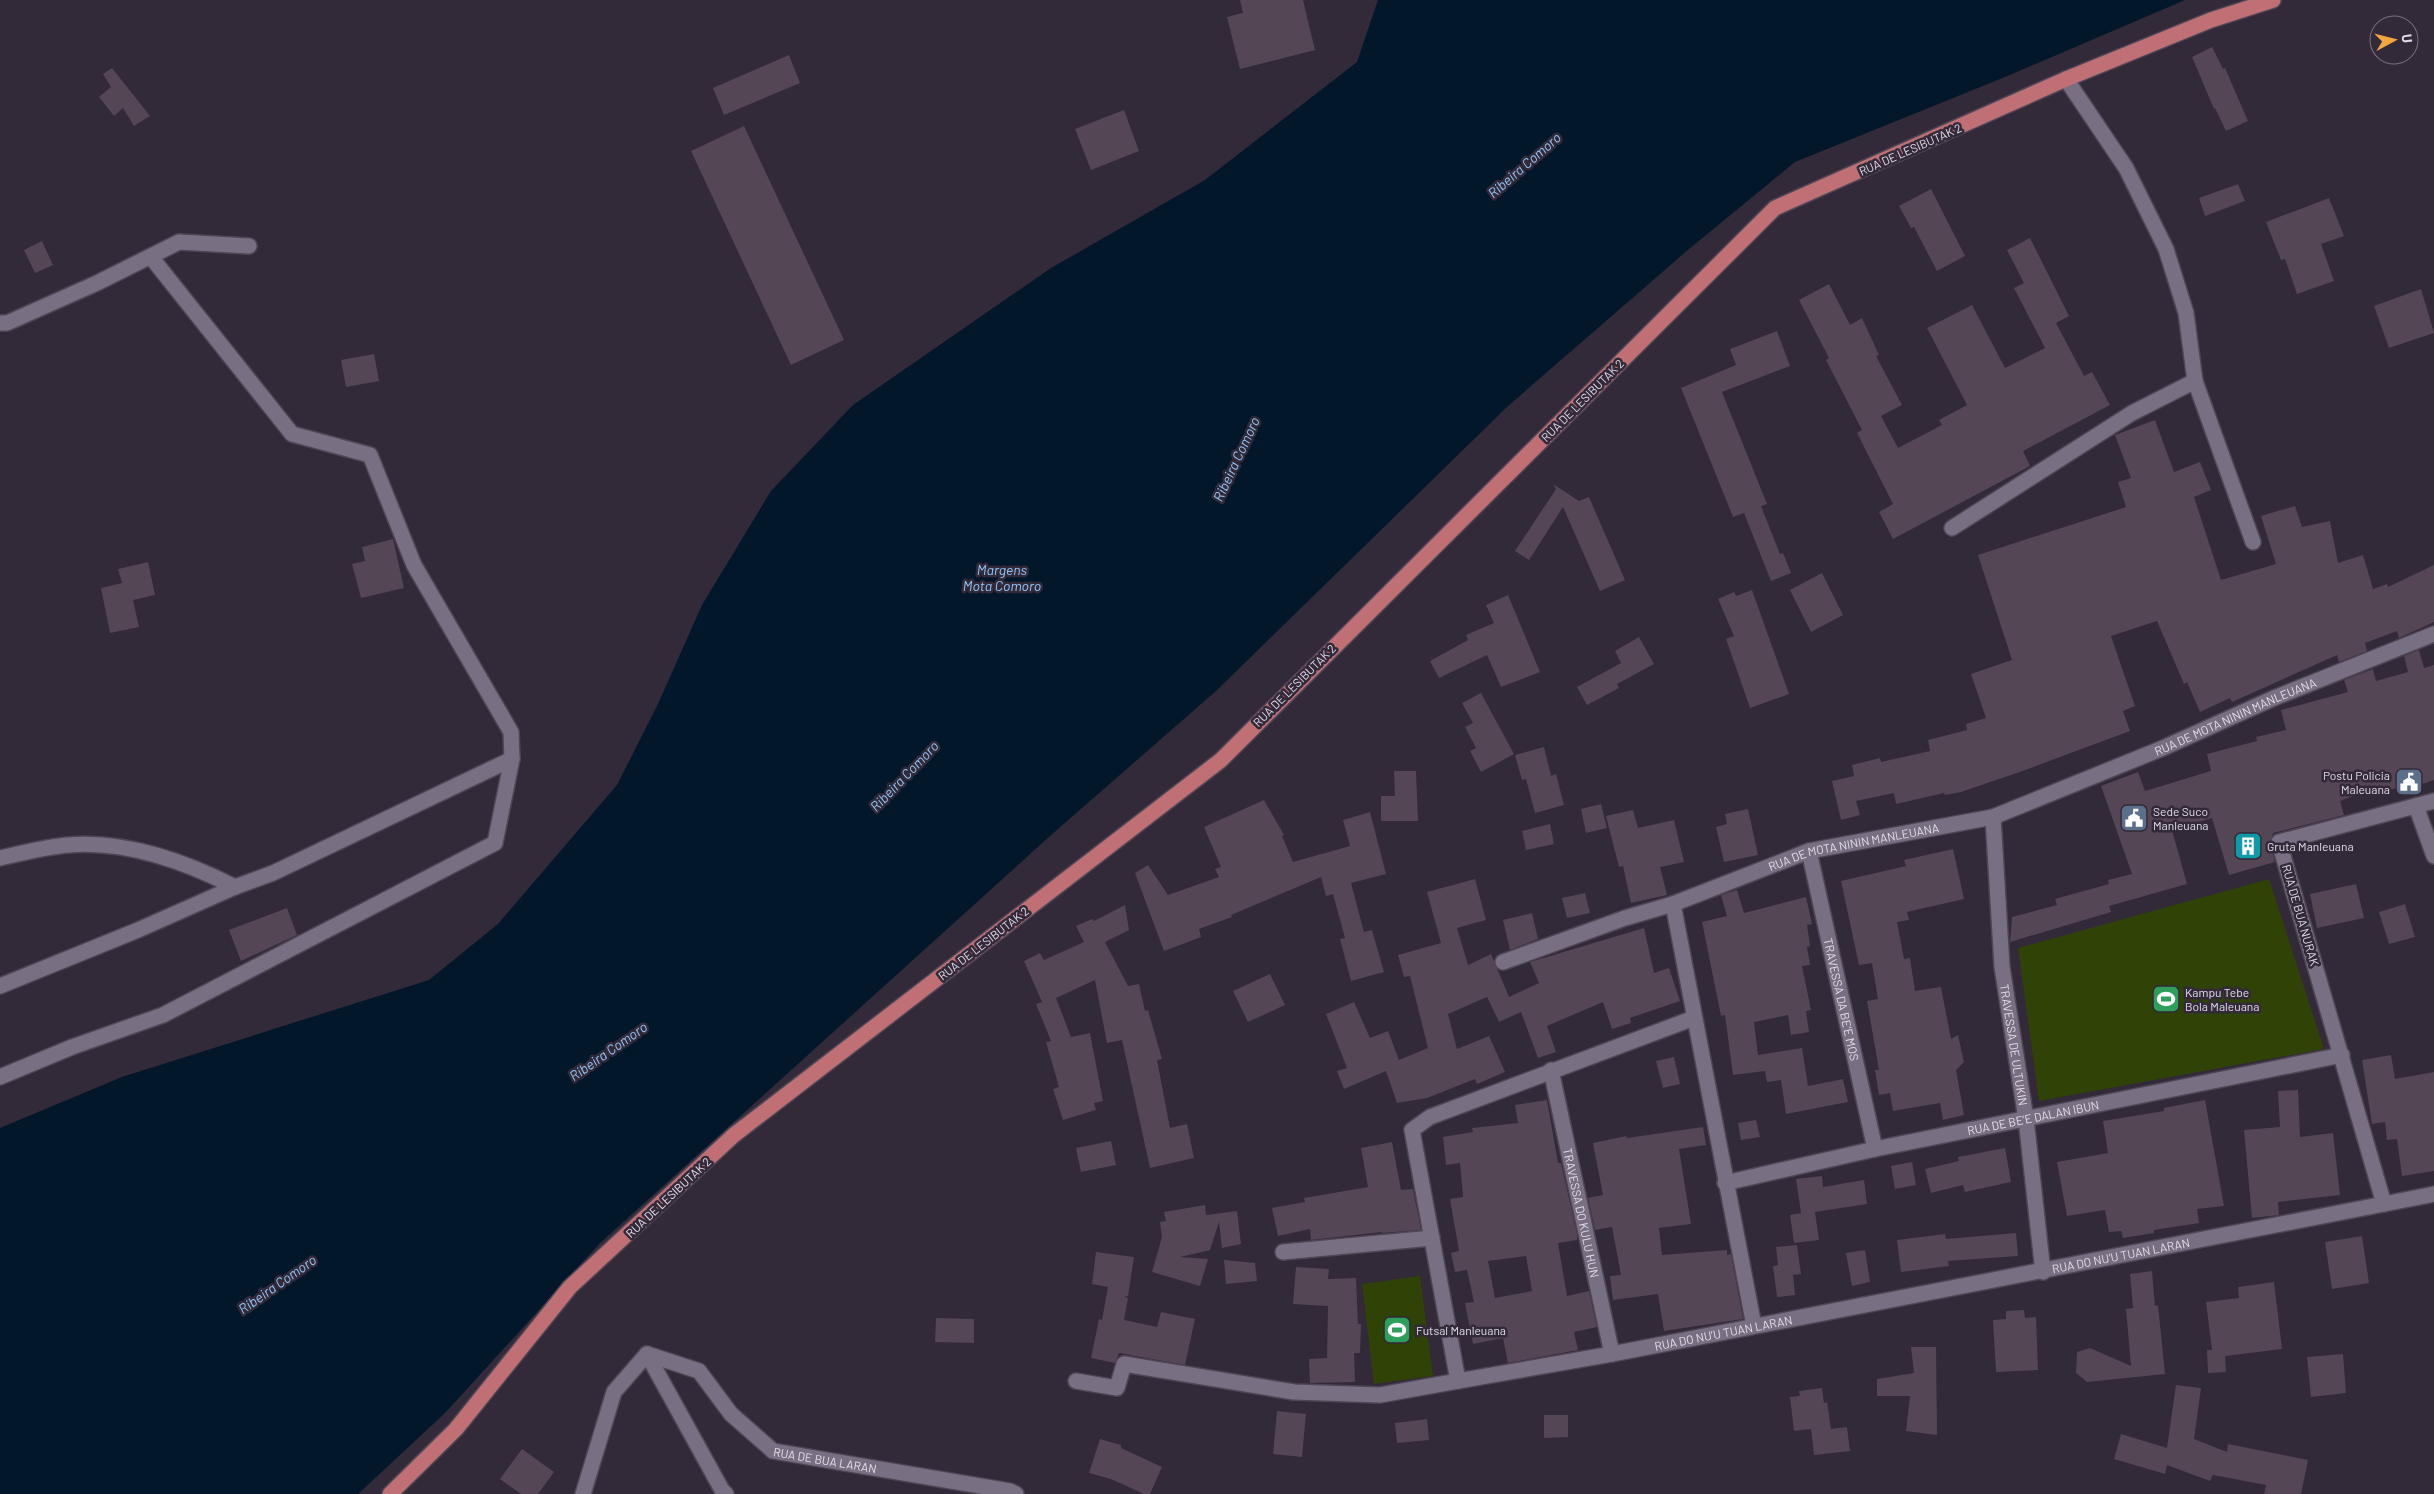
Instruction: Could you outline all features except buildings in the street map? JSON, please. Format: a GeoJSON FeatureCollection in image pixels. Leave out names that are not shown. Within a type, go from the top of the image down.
{"type":"FeatureCollection","features":[{"type":"Feature","properties":{"kind":"main road","name":"RUA DE LESIBUTAK 2"},"geometry":{"type":"LineString","coordinates":[[390,1494],[456,1429],[570,1287],[734,1135],[1221,760],[1775,208],[2066,79],[2211,20],[2273,0]]}},
{"type":"Feature","properties":{"kind":"street"},"geometry":{"type":"LineString","coordinates":[[2066,79],[2126,168],[2166,249],[2186,313],[2195,381],[2253,542]]}},
{"type":"Feature","properties":{"kind":"street"},"geometry":{"type":"LineString","coordinates":[[0,323],[7,323],[43,307],[179,242],[249,246]]}},
{"type":"Feature","properties":{"kind":"street"},"geometry":{"type":"LineString","coordinates":[[0,1077],[72,1047],[163,1015],[495,843],[512,759],[511,732],[414,565],[370,455],[292,434],[151,257]]}},
{"type":"Feature","properties":{"kind":"street"},"geometry":{"type":"LineString","coordinates":[[1952,528],[2132,413],[2195,381]]}},
{"type":"Feature","properties":{"kind":"street","name":"RUA DE MOTA NININ MANLEUANA"},"geometry":{"type":"LineString","coordinates":[[1503,962],[1625,918],[1673,904],[1809,852],[1993,817],[2163,748],[2274,698],[2434,634]]}},
{"type":"Feature","properties":{"kind":"street"},"geometry":{"type":"LineString","coordinates":[[0,986],[138,930],[235,887],[273,873],[512,759]]}},
{"type":"Feature","properties":{"kind":"street","name":"RUA DE BUA NURAK"},"geometry":{"type":"LineString","coordinates":[[2342,1056],[2279,842],[2434,801]]}},
{"type":"Feature","properties":{"kind":"street"},"geometry":{"type":"LineString","coordinates":[[2416,806],[2434,856]]}},
{"type":"Feature","properties":{"kind":"street","name":"TRAVESSA DE ULTUKIN"},"geometry":{"type":"LineString","coordinates":[[1993,817],[2002,967],[2026,1119],[2044,1272]]}},
{"type":"Feature","properties":{"kind":"street"},"geometry":{"type":"LineString","coordinates":[[0,858],[68,845],[113,846],[174,861],[205,872],[235,887]]}},
{"type":"Feature","properties":{"kind":"street","name":"TRAVESSA DA BE’E MOS"},"geometry":{"type":"LineString","coordinates":[[1809,852],[1875,1149]]}},
{"type":"Feature","properties":{"kind":"street"},"geometry":{"type":"LineString","coordinates":[[1673,904],[1725,1183],[1754,1326]]}},
{"type":"Feature","properties":{"kind":"street"},"geometry":{"type":"LineString","coordinates":[[1458,1381],[1412,1130],[1430,1117],[1551,1070],[1694,1018]]}},
{"type":"Feature","properties":{"kind":"street"},"geometry":{"type":"LineString","coordinates":[[2342,1056],[2384,1204]]}},
{"type":"Feature","properties":{"kind":"street","name":"RUA DE BE’E DALAN IBUN"},"geometry":{"type":"LineString","coordinates":[[1725,1183],[1875,1149],[2342,1056]]}},
{"type":"Feature","properties":{"kind":"street","name":"TRAVESSA DO KULU HUN"},"geometry":{"type":"LineString","coordinates":[[1551,1070],[1612,1354]]}},
{"type":"Feature","properties":{"kind":"street","name":"RUA DO NU’U TUAN LARAN"},"geometry":{"type":"LineString","coordinates":[[1076,1381],[1116,1388],[1124,1364],[1294,1392],[1380,1395],[1612,1354],[2044,1272],[2200,1238],[2434,1194]]}},
{"type":"Feature","properties":{"kind":"street"},"geometry":{"type":"LineString","coordinates":[[1283,1252],[1432,1238]]}},
{"type":"Feature","properties":{"kind":"street"},"geometry":{"type":"LineString","coordinates":[[583,1494],[614,1392],[647,1354],[722,1490],[726,1494]]}},
{"type":"Feature","properties":{"kind":"street","name":"RUA DE BUA LARAN"},"geometry":{"type":"LineString","coordinates":[[647,1354],[699,1371],[731,1414],[773,1451],[1010,1491],[1016,1494]]}},
{"type":"Feature","properties":{"kind":"green space","name":"Kampu Tebe Bola Maleuana"},"geometry":{"type":"Polygon","coordinates":[[[2269,879],[2324,1049],[2039,1101],[2018,948],[2269,879]]]}},
{"type":"Feature","properties":{"kind":"green space","name":"Futsal Manleuana"},"geometry":{"type":"Polygon","coordinates":[[[1420,1276],[1433,1376],[1374,1384],[1362,1284],[1420,1276]]]}},
{"type":"Feature","properties":{"kind":"water","name":"Margens Mota Comoro"},"geometry":{"type":"Polygon","coordinates":[[[1378,0],[2185,0],[2005,77],[1795,162],[1689,249],[1508,406],[1216,691],[1050,836],[600,1243],[445,1413],[358,1494],[0,1494],[0,1128],[122,1077],[429,980],[498,924],[617,785],[658,704],[702,605],[771,491],[853,405],[1051,268],[1205,180],[1357,62],[1378,0]]]}},
{"type":"Feature","properties":{"kind":"place","name":"Postu Policia Maleuana"},"geometry":{"type":"Point","coordinates":[2409,782]}},
{"type":"Feature","properties":{"kind":"place","name":"Sede Suco Manleuana"},"geometry":{"type":"Point","coordinates":[2134,818]}},
{"type":"Feature","properties":{"kind":"place","name":"Gruta Manleuana"},"geometry":{"type":"Point","coordinates":[2248,846]}},
{"type":"Feature","properties":{"kind":"place","name":"Kampu Tebe Bola Maleuana"},"geometry":{"type":"Point","coordinates":[2166,999]}},
{"type":"Feature","properties":{"kind":"place","name":"Futsal Manleuana"},"geometry":{"type":"Point","coordinates":[1397,1330]}},
{"type":"Feature","properties":{"kind":"water label","name":"Ribeira Comoro"},"geometry":{"type":"Point","coordinates":[1524,165]}},
{"type":"Feature","properties":{"kind":"water label","name":"Ribeira Comoro"},"geometry":{"type":"Point","coordinates":[1236,459]}},
{"type":"Feature","properties":{"kind":"water label","name":"Ribeira Comoro"},"geometry":{"type":"Point","coordinates":[904,776]}},
{"type":"Feature","properties":{"kind":"water label","name":"Ribeira Comoro"},"geometry":{"type":"Point","coordinates":[608,1051]}},
{"type":"Feature","properties":{"kind":"water label","name":"Ribeira Comoro"},"geometry":{"type":"Point","coordinates":[277,1284]}}]}
